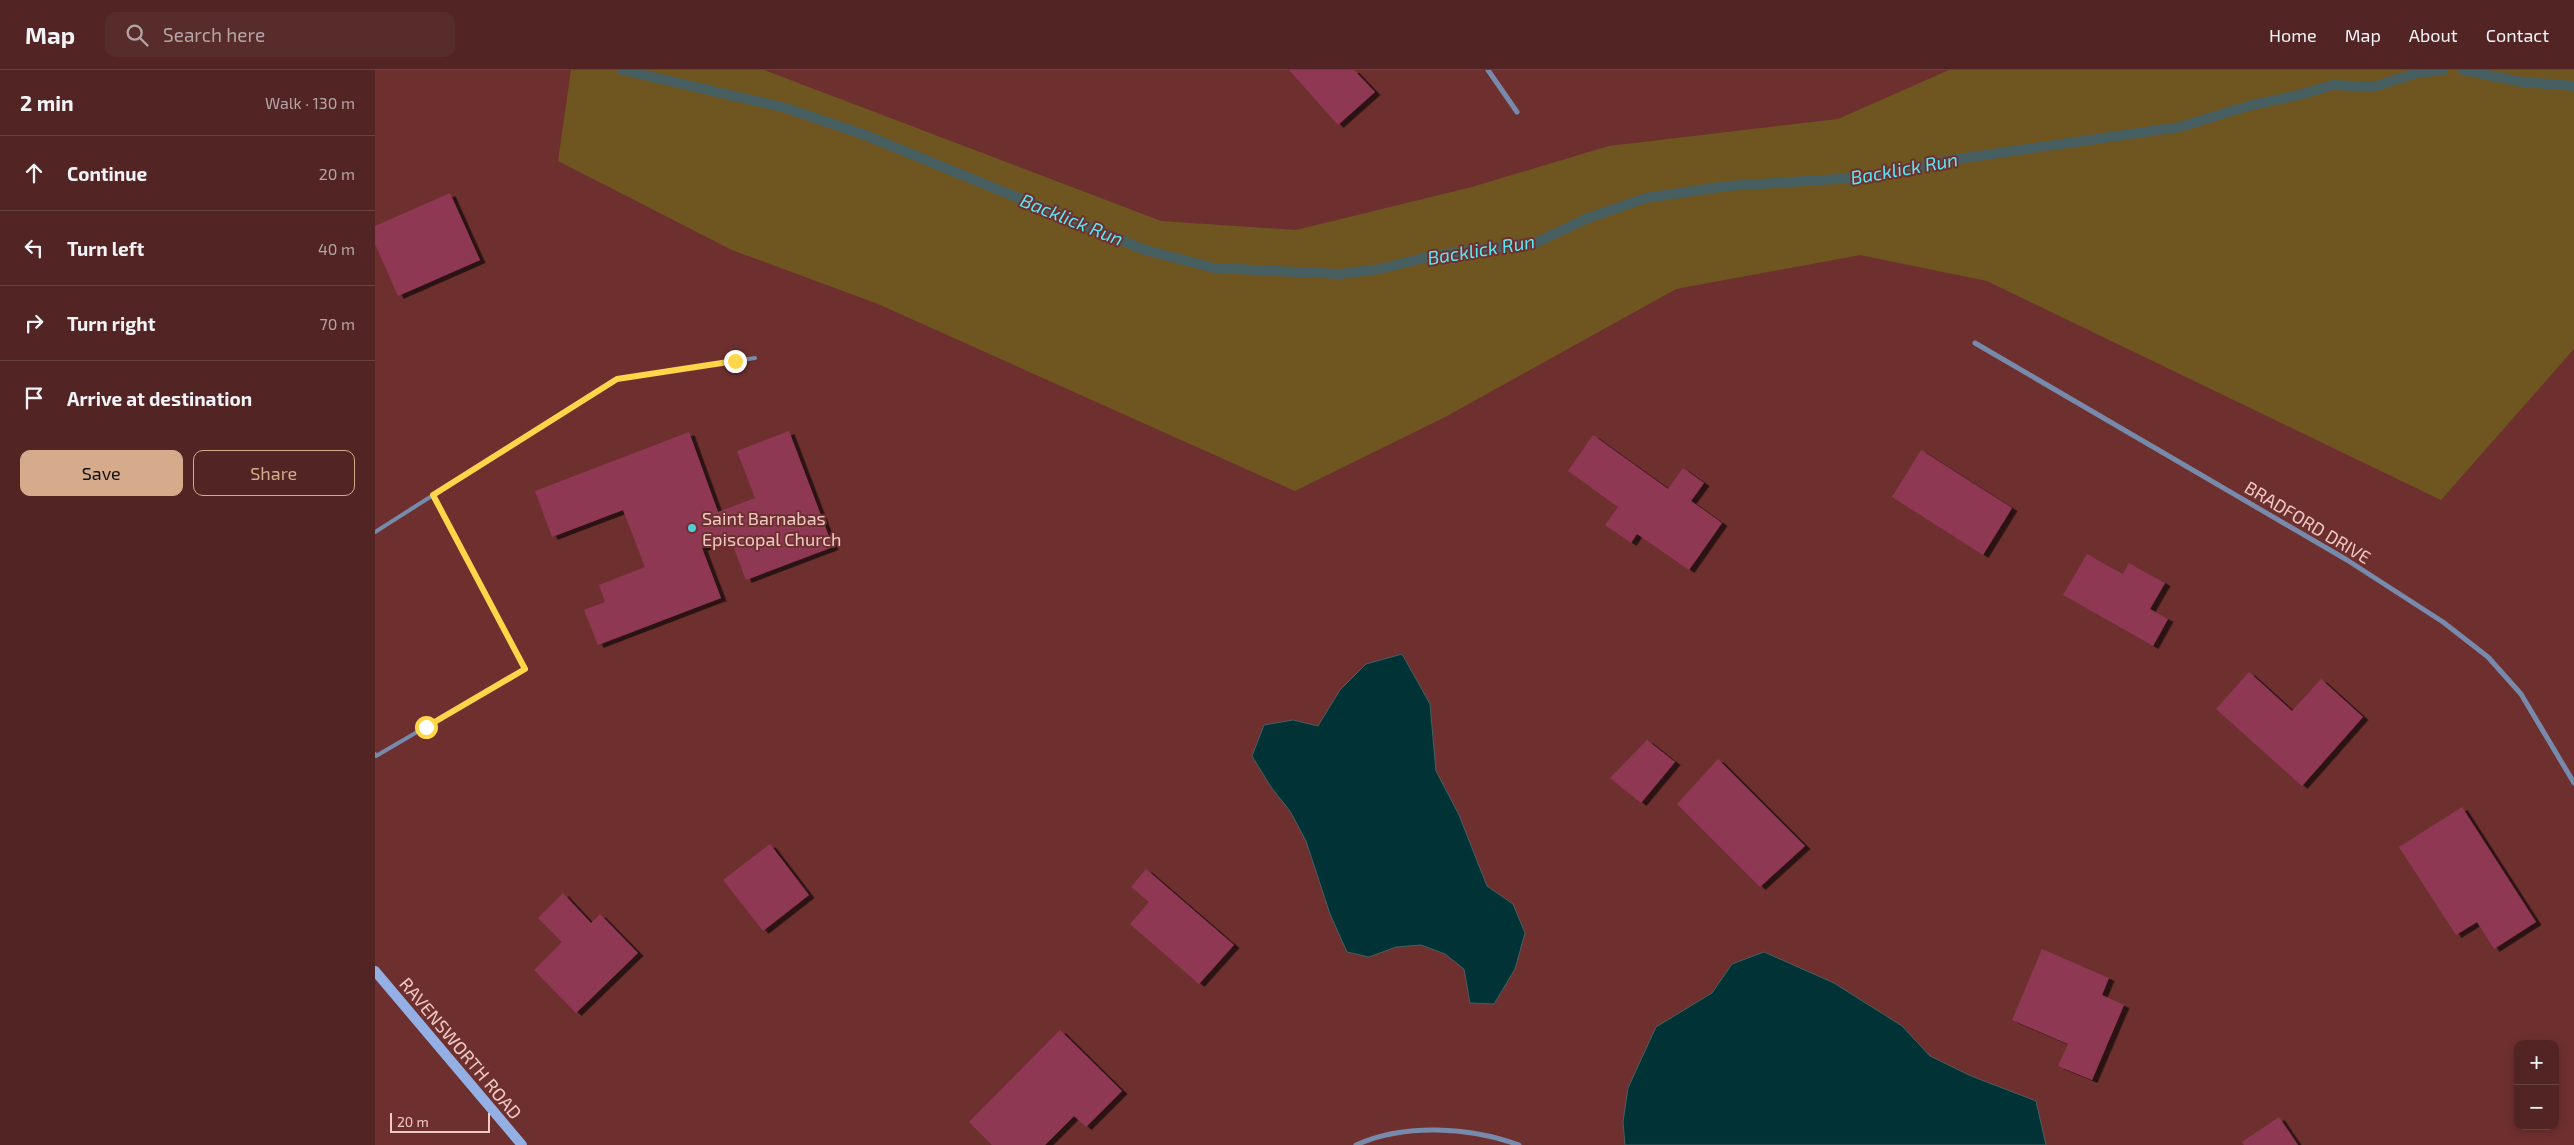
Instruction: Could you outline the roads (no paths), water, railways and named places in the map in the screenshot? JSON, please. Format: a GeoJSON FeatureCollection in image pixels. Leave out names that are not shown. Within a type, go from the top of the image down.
{"type":"FeatureCollection","features":[{"type":"Feature","properties":{"kind":"main road","name":"RAVENSWORTH ROAD"},"geometry":{"type":"LineString","coordinates":[[375,971],[522,1145]]}},
{"type":"Feature","properties":{"kind":"street"},"geometry":{"type":"LineString","coordinates":[[1488,70],[1517,112]]}},
{"type":"Feature","properties":{"kind":"street","name":"BRADFORD DRIVE"},"geometry":{"type":"LineString","coordinates":[[1975,343],[2347,560],[2443,622],[2488,656],[2521,694],[2574,783]]}},
{"type":"Feature","properties":{"kind":"street"},"geometry":{"type":"LineString","coordinates":[[1356,1145],[1407,1132],[1455,1131],[1503,1139],[1519,1145]]}},
{"type":"Feature","properties":{"kind":"lane"},"geometry":{"type":"LineString","coordinates":[[375,532],[617,379],[755,358]]}},
{"type":"Feature","properties":{"kind":"lane"},"geometry":{"type":"LineString","coordinates":[[375,754],[376,756],[525,669],[433,495]]}},
{"type":"Feature","properties":{"kind":"water"},"geometry":{"type":"Polygon","coordinates":[[[1402,654],[1430,704],[1436,771],[1459,815],[1487,886],[1513,904],[1525,933],[1515,969],[1494,1004],[1470,1003],[1464,969],[1445,954],[1421,945],[1396,947],[1369,957],[1347,952],[1330,914],[1306,841],[1290,811],[1271,787],[1252,756],[1264,725],[1293,720],[1318,726],[1340,690],[1366,664],[1402,654]]]}},
{"type":"Feature","properties":{"kind":"water"},"geometry":{"type":"Polygon","coordinates":[[[1764,952],[1834,983],[1902,1026],[1930,1056],[1971,1076],[2036,1101],[2046,1145],[1625,1145],[1623,1122],[1628,1088],[1656,1027],[1712,993],[1732,964],[1764,952]]]}},
{"type":"Feature","properties":{"kind":"waterway","name":"Backlick Run"},"geometry":{"type":"LineString","coordinates":[[622,70],[786,108],[865,135],[1145,250],[1214,268],[1340,274],[1380,269],[1436,255],[1535,243],[1588,218],[1646,198],[1727,186],[1871,177],[1950,160],[2180,127],[2248,106],[2299,95],[2333,85],[2373,87],[2417,73],[2443,70]]}},
{"type":"Feature","properties":{"kind":"waterway","name":"Backlick Run"},"geometry":{"type":"LineString","coordinates":[[2463,70],[2522,82],[2574,86]]}},
{"type":"Feature","properties":{"kind":"place","name":"Saint Barnabas Episcopal Church"},"geometry":{"type":"Point","coordinates":[692,528]}}]}
